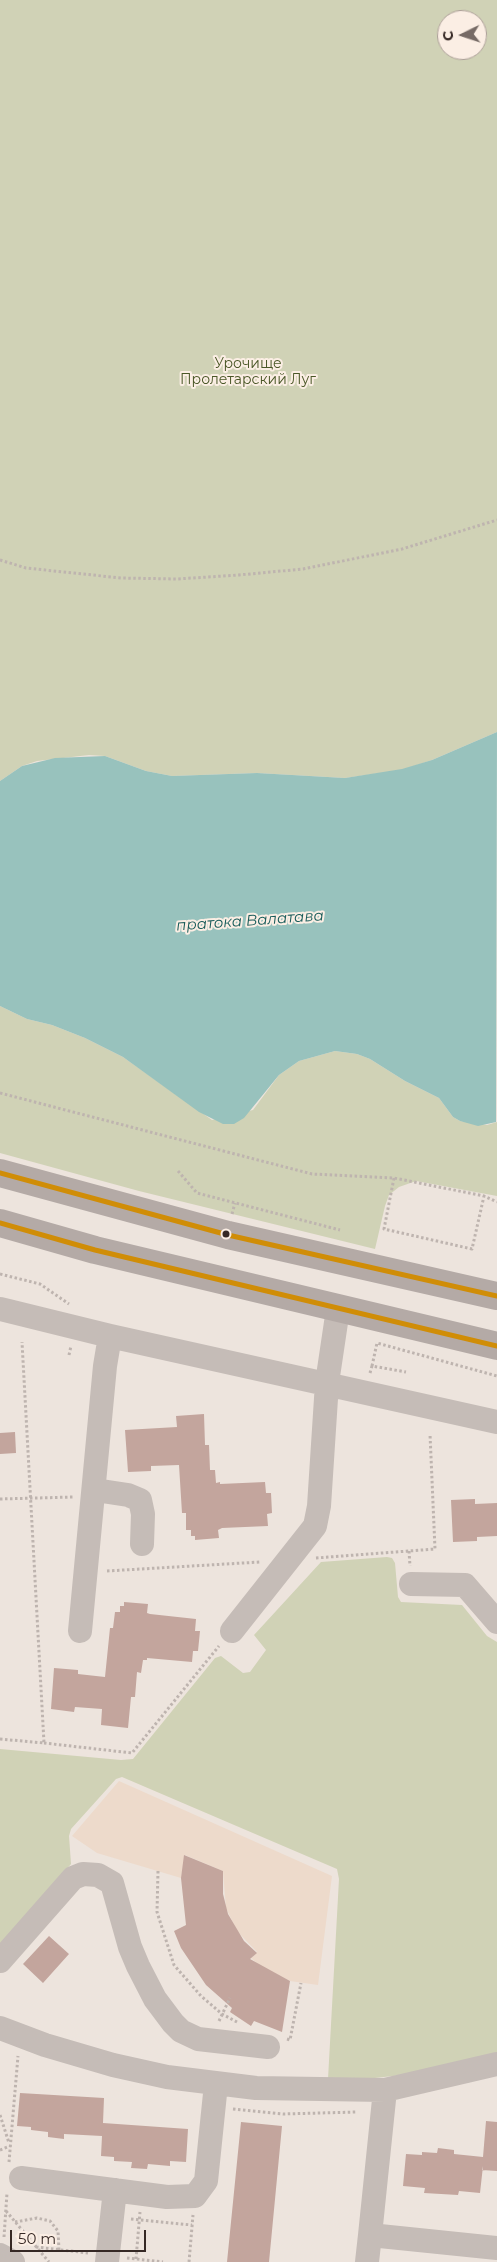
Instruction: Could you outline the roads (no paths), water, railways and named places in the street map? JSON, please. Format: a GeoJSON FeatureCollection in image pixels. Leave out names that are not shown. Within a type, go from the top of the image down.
{"type":"FeatureCollection","features":[{"type":"Feature","properties":{"kind":"main road"},"geometry":{"type":"LineString","coordinates":[[0,1173],[228,1234],[497,1296]]}},
{"type":"Feature","properties":{"kind":"main road"},"geometry":{"type":"LineString","coordinates":[[0,1223],[95,1250],[338,1310],[497,1346]]}},
{"type":"Feature","properties":{"kind":"street"},"geometry":{"type":"LineString","coordinates":[[0,1309],[110,1336],[497,1422]]}},
{"type":"Feature","properties":{"kind":"street"},"geometry":{"type":"LineString","coordinates":[[232,1631],[311,1534],[318,1515],[327,1383],[338,1310]]}},
{"type":"Feature","properties":{"kind":"street"},"geometry":{"type":"LineString","coordinates":[[80,1631],[105,1366],[110,1336]]}},
{"type":"Feature","properties":{"kind":"street"},"geometry":{"type":"LineString","coordinates":[[94,1494],[128,1495],[140,1500],[144,1514],[142,1544]]}},
{"type":"Feature","properties":{"kind":"street"},"geometry":{"type":"LineString","coordinates":[[412,1584],[465,1585],[497,1622]]}},
{"type":"Feature","properties":{"kind":"street"},"geometry":{"type":"LineString","coordinates":[[0,1961],[73,1878],[83,1874],[98,1875],[112,1883],[130,1947],[138,1966],[155,1999],[173,2024],[181,2031],[198,2039],[276,2043]]}},
{"type":"Feature","properties":{"kind":"street"},"geometry":{"type":"LineString","coordinates":[[0,2028],[45,2045],[113,2065],[216,2084],[296,2090],[385,2090],[497,2064]]}},
{"type":"Feature","properties":{"kind":"street"},"geometry":{"type":"LineString","coordinates":[[21,2178],[142,2194],[189,2198],[194,2196],[206,2181],[216,2084]]}},
{"type":"Feature","properties":{"kind":"street"},"geometry":{"type":"LineString","coordinates":[[367,2262],[385,2090]]}},
{"type":"Feature","properties":{"kind":"street"},"geometry":{"type":"LineString","coordinates":[[107,2262],[115,2190]]}},
{"type":"Feature","properties":{"kind":"street"},"geometry":{"type":"LineString","coordinates":[[370,2235],[497,2248]]}},
{"type":"Feature","properties":{"kind":"street"},"geometry":{"type":"LineString","coordinates":[[0,2255],[13,2262]]}},
{"type":"Feature","properties":{"kind":"water","name":"пратока Валатава"},"geometry":{"type":"Polygon","coordinates":[[[497,732],[496,1122],[478,1126],[460,1121],[453,1117],[439,1098],[405,1081],[370,1059],[357,1054],[335,1051],[299,1061],[279,1075],[244,1118],[234,1124],[223,1124],[199,1112],[123,1057],[85,1038],[52,1025],[27,1019],[0,1006],[0,781],[22,766],[55,758],[105,756],[146,771],[172,776],[257,773],[345,778],[402,769],[432,760],[497,732]]]}},
{"type":"Feature","properties":{"kind":"park label","name":"Урочище Пролетарский Луг"},"geometry":{"type":"Point","coordinates":[248,372]}}]}
